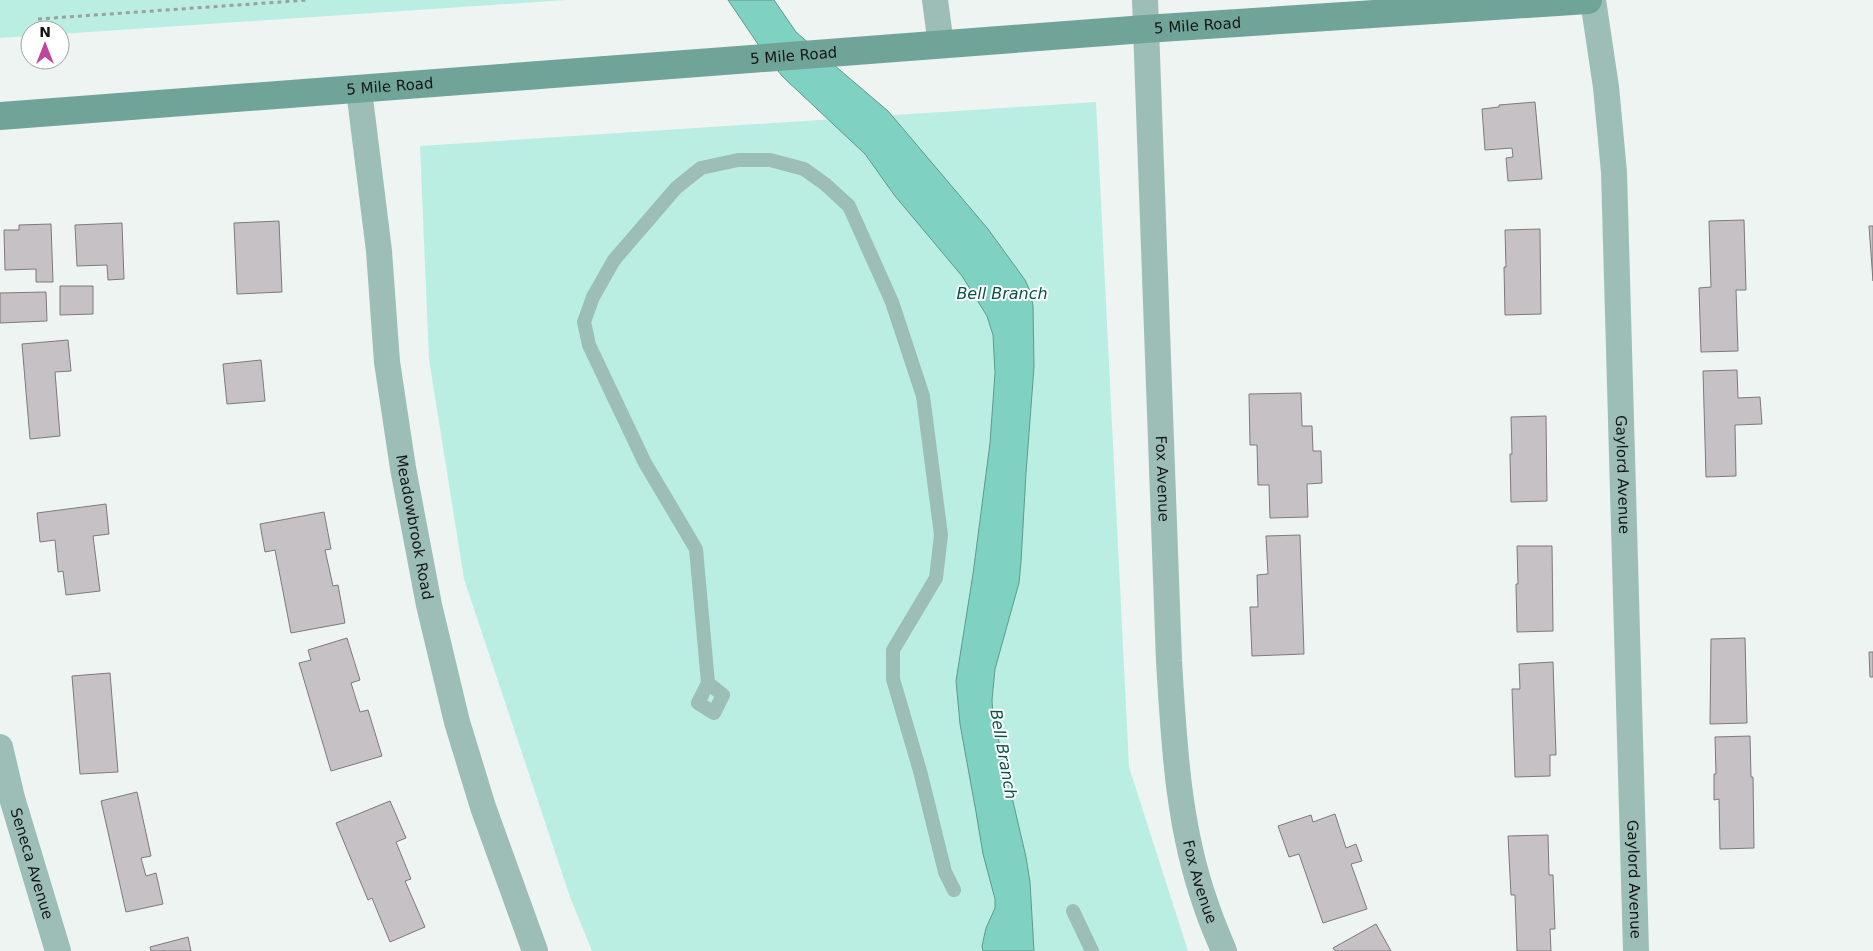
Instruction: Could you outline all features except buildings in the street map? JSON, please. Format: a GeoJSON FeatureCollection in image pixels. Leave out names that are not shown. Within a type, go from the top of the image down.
{"type":"FeatureCollection","features":[{"type":"Feature","properties":{"kind":"main road","name":"5 Mile Road"},"geometry":{"type":"LineString","coordinates":[[0,116],[1145,29],[1588,0]]}},
{"type":"Feature","properties":{"kind":"street"},"geometry":{"type":"LineString","coordinates":[[935,0],[941,45]]}},
{"type":"Feature","properties":{"kind":"street","name":"Fox Avenue"},"geometry":{"type":"LineString","coordinates":[[1145,0],[1169,661],[1175,750],[1183,812],[1193,859],[1206,904],[1224,951]]}},
{"type":"Feature","properties":{"kind":"street","name":"Gaylord Avenue"},"geometry":{"type":"LineString","coordinates":[[1593,0],[1606,87],[1614,172],[1636,951]]}},
{"type":"Feature","properties":{"kind":"street","name":"Meadowbrook Road"},"geometry":{"type":"LineString","coordinates":[[359,90],[379,251],[387,362],[403,468],[429,605],[457,722],[480,798],[535,951]]}},
{"type":"Feature","properties":{"kind":"street","name":"Seneca Avenue"},"geometry":{"type":"LineString","coordinates":[[0,747],[12,798],[58,951]]}},
{"type":"Feature","properties":{"kind":"lane"},"geometry":{"type":"LineString","coordinates":[[708,683],[696,549],[645,464],[589,345],[584,322],[592,297],[614,260],[676,188],[701,168],[738,160],[770,160],[804,169],[825,184],[849,206],[892,302],[923,396],[940,544],[936,578],[893,650],[893,679],[920,771],[945,872],[954,890]]}},
{"type":"Feature","properties":{"kind":"lane"},"geometry":{"type":"LineString","coordinates":[[1073,911],[1092,951]]}},
{"type":"Feature","properties":{"kind":"path"},"geometry":{"type":"LineString","coordinates":[[38,19],[309,0]]}},
{"type":"Feature","properties":{"kind":"shaded area"},"geometry":{"type":"Polygon","coordinates":[[[0,0],[566,0],[70,33],[70,20],[20,20],[20,37],[0,38],[0,0]]]}},
{"type":"Feature","properties":{"kind":"shaded area"},"geometry":{"type":"Polygon","coordinates":[[[1096,102],[1129,767],[1188,951],[592,951],[570,897],[464,579],[429,359],[420,146],[1096,102]]]}},
{"type":"Feature","properties":{"kind":"water","name":"Bell Branch"},"geometry":{"type":"Polygon","coordinates":[[[728,0],[774,0],[796,32],[888,111],[988,229],[1025,280],[1030,291],[1033,306],[1034,367],[1021,562],[1019,583],[995,669],[992,700],[993,716],[1026,857],[1030,882],[1034,951],[983,951],[982,946],[986,928],[995,908],[995,899],[983,854],[960,724],[956,681],[973,574],[990,443],[995,373],[993,335],[987,316],[962,276],[895,196],[865,154],[783,77],[768,59],[728,0]]]}}]}
